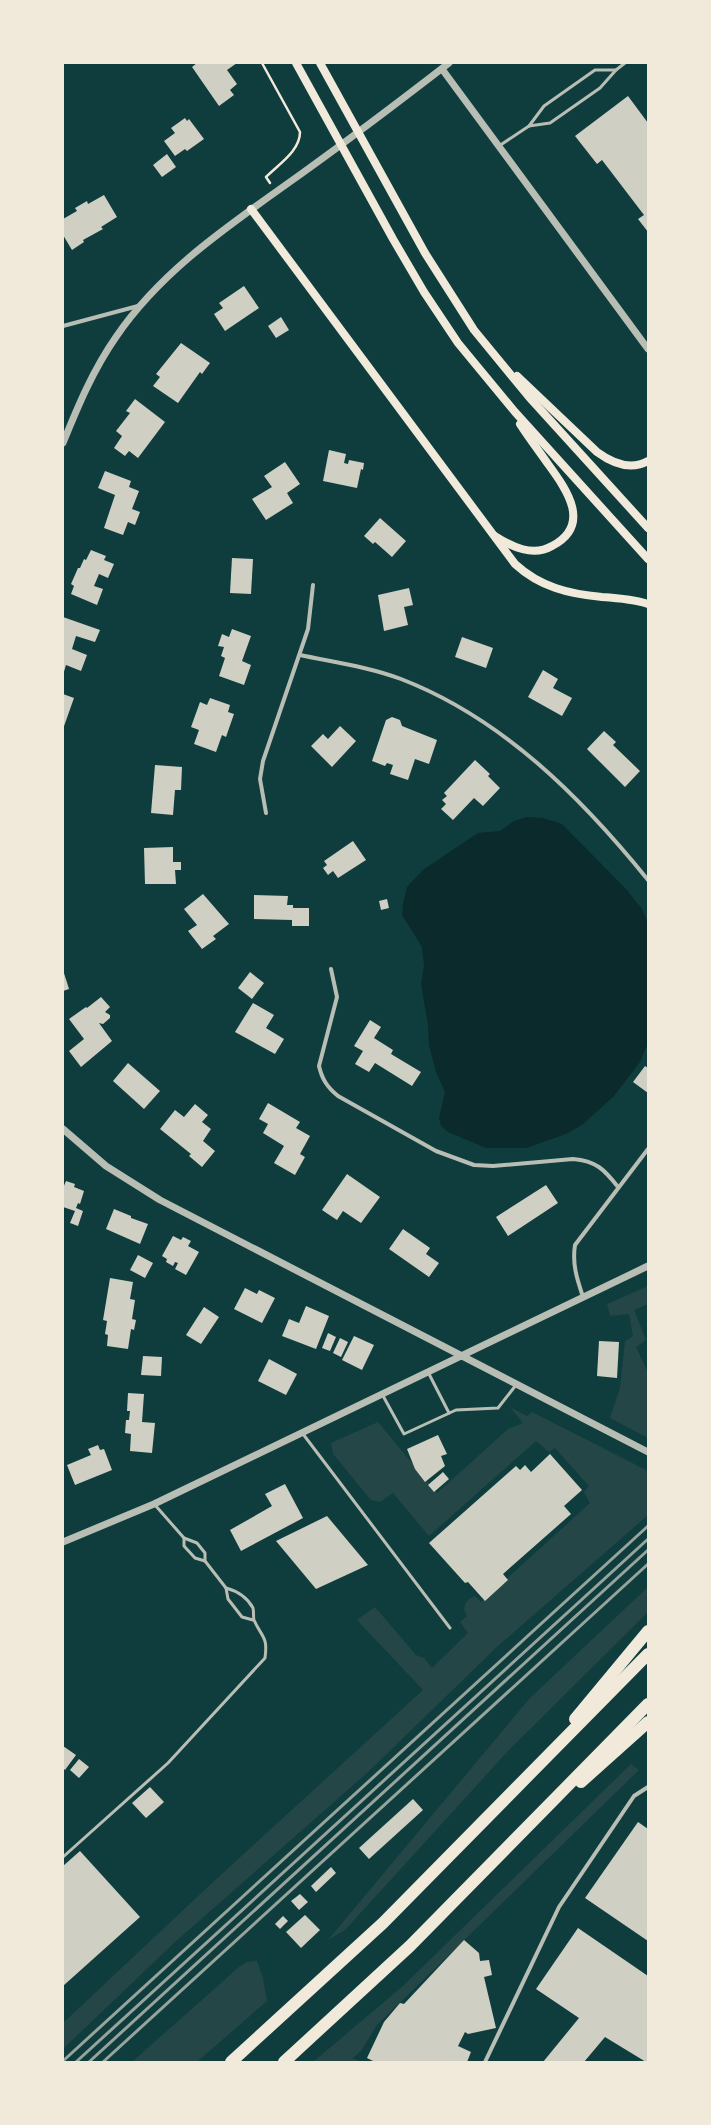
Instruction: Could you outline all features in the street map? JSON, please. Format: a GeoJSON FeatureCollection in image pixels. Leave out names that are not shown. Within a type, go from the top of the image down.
{"type":"FeatureCollection","features":[{"type":"Feature","properties":{"kind":"highway"},"geometry":{"type":"LineString","coordinates":[[550,1753],[587,1701],[648,1630]]}},
{"type":"Feature","properties":{"kind":"highway"},"geometry":{"type":"LineString","coordinates":[[231,2062],[383,1924],[648,1654]]}},
{"type":"Feature","properties":{"kind":"highway"},"geometry":{"type":"LineString","coordinates":[[284,2062],[367,1987],[494,1861],[648,1704]]}},
{"type":"Feature","properties":{"kind":"highway"},"geometry":{"type":"LineString","coordinates":[[494,1861],[648,1722]]}},
{"type":"Feature","properties":{"kind":"main road"},"geometry":{"type":"LineString","coordinates":[[296,63],[424,292],[458,342],[494,388],[569,495],[573,522],[569,533],[560,542],[548,549],[534,551],[521,549],[506,543],[490,532]]}},
{"type":"Feature","properties":{"kind":"main road"},"geometry":{"type":"LineString","coordinates":[[320,63],[425,253],[457,305],[492,352],[529,397],[648,528]]}},
{"type":"Feature","properties":{"kind":"main road"},"geometry":{"type":"LineString","coordinates":[[251,209],[515,564],[539,583],[571,593],[625,598],[648,604]]}},
{"type":"Feature","properties":{"kind":"main road"},"geometry":{"type":"LineString","coordinates":[[492,352],[597,452],[608,460],[621,465],[633,466],[648,461]]}},
{"type":"Feature","properties":{"kind":"main road"},"geometry":{"type":"LineString","coordinates":[[494,388],[648,559]]}},
{"type":"Feature","properties":{"kind":"street"},"geometry":{"type":"LineString","coordinates":[[63,443],[85,391],[99,364],[116,337],[140,306],[193,254],[251,209],[300,175],[449,63]]}},
{"type":"Feature","properties":{"kind":"street"},"geometry":{"type":"LineString","coordinates":[[442,69],[648,349]]}},
{"type":"Feature","properties":{"kind":"street"},"geometry":{"type":"LineString","coordinates":[[63,326],[140,306]]}},
{"type":"Feature","properties":{"kind":"street"},"geometry":{"type":"LineString","coordinates":[[266,813],[260,779],[263,761],[308,629],[312,585]]}},
{"type":"Feature","properties":{"kind":"street"},"geometry":{"type":"LineString","coordinates":[[300,655],[399,678],[443,697],[472,714],[522,750],[553,777],[615,840],[648,880]]}},
{"type":"Feature","properties":{"kind":"street"},"geometry":{"type":"LineString","coordinates":[[331,968],[335,984],[336,1002],[319,1066],[321,1076],[328,1087],[338,1096],[436,1151],[457,1160],[493,1166],[573,1159],[586,1160],[599,1166],[618,1187]]}},
{"type":"Feature","properties":{"kind":"street"},"geometry":{"type":"LineString","coordinates":[[63,1129],[106,1166],[160,1200],[648,1452]]}},
{"type":"Feature","properties":{"kind":"street"},"geometry":{"type":"LineString","coordinates":[[583,1297],[574,1270],[573,1258],[575,1245],[648,1149]]}},
{"type":"Feature","properties":{"kind":"street"},"geometry":{"type":"LineString","coordinates":[[63,1542],[154,1504],[648,1266]]}},
{"type":"Feature","properties":{"kind":"street"},"geometry":{"type":"LineString","coordinates":[[485,2062],[559,1907],[634,1796],[648,1787]]}},
{"type":"Feature","properties":{"kind":"lane"},"geometry":{"type":"LineString","coordinates":[[529,126],[550,122],[600,88],[616,70],[625,63]]}},
{"type":"Feature","properties":{"kind":"lane"},"geometry":{"type":"LineString","coordinates":[[499,146],[529,126],[544,106],[595,70],[616,70]]}},
{"type":"Feature","properties":{"kind":"lane"},"geometry":{"type":"LineString","coordinates":[[428,1372],[449,1413]]}},
{"type":"Feature","properties":{"kind":"lane"},"geometry":{"type":"LineString","coordinates":[[382,1394],[404,1434],[456,1410],[498,1408],[517,1384]]}},
{"type":"Feature","properties":{"kind":"lane"},"geometry":{"type":"LineString","coordinates":[[302,1432],[450,1628]]}},
{"type":"Feature","properties":{"kind":"lane"},"geometry":{"type":"LineString","coordinates":[[154,1504],[184,1538],[197,1543],[205,1553],[205,1561]]}},
{"type":"Feature","properties":{"kind":"lane"},"geometry":{"type":"LineString","coordinates":[[184,1538],[184,1546],[195,1558],[205,1561],[226,1588],[228,1599],[242,1617],[254,1620]]}},
{"type":"Feature","properties":{"kind":"lane"},"geometry":{"type":"LineString","coordinates":[[63,1857],[168,1763],[265,1658],[267,1646],[254,1620],[253,1609],[238,1591],[226,1588]]}},
{"type":"Feature","properties":{"kind":"path"},"geometry":{"type":"LineString","coordinates":[[262,63],[300,132],[300,139],[297,146],[266,177],[275,192]]}},
{"type":"Feature","properties":{"kind":"shaded area"},"geometry":{"type":"Polygon","coordinates":[[[527,817],[543,818],[562,824],[626,889],[642,909],[648,923],[648,1043],[640,1062],[614,1096],[582,1125],[566,1134],[526,1148],[486,1148],[448,1132],[441,1126],[439,1118],[445,1092],[436,1072],[429,1045],[428,1025],[421,984],[424,966],[422,947],[402,915],[403,903],[407,887],[423,870],[478,833],[500,831],[514,821],[527,817]]]}},
{"type":"Feature","properties":{"kind":"shaded area"},"geometry":{"type":"Polygon","coordinates":[[[648,1286],[648,1304],[634,1310],[646,1340],[636,1347],[648,1373],[648,1438],[610,1418],[620,1388],[625,1341],[633,1336],[629,1314],[610,1316],[607,1304],[648,1286]]]}},
{"type":"Feature","properties":{"kind":"shaded area"},"geometry":{"type":"Polygon","coordinates":[[[510,1407],[527,1416],[532,1412],[648,1471],[648,1515],[498,1646],[367,1773],[174,1943],[63,2049],[64,2022],[212,1883],[423,1690],[357,1620],[375,1607],[416,1655],[424,1658],[432,1668],[468,1633],[460,1622],[467,1616],[464,1610],[467,1601],[475,1596],[481,1602],[590,1503],[584,1492],[589,1486],[555,1448],[549,1452],[536,1441],[429,1536],[393,1493],[380,1502],[371,1500],[333,1454],[331,1443],[378,1422],[437,1493],[508,1429],[523,1423],[510,1407]]]}},
{"type":"Feature","properties":{"kind":"shaded area"},"geometry":{"type":"Polygon","coordinates":[[[648,1587],[648,1612],[508,1751],[345,1930],[328,1940],[530,1698],[648,1587]]]}},
{"type":"Feature","properties":{"kind":"shaded area"},"geometry":{"type":"Polygon","coordinates":[[[631,1764],[639,1770],[377,2025],[361,2051],[353,2058],[362,2062],[313,2062],[403,1986],[631,1764]]]}},
{"type":"Feature","properties":{"kind":"shaded area"},"geometry":{"type":"Polygon","coordinates":[[[257,1961],[263,1978],[267,2001],[197,2062],[132,2062],[239,1967],[247,1962],[257,1961]]]}},
{"type":"Feature","properties":{"kind":"building"},"geometry":{"type":"Polygon","coordinates":[[[197,63],[237,63],[227,70],[237,84],[230,90],[234,95],[219,106],[192,67],[197,63]]]}},
{"type":"Feature","properties":{"kind":"building"},"geometry":{"type":"Polygon","coordinates":[[[628,96],[648,123],[648,232],[638,219],[644,215],[602,160],[597,164],[575,136],[628,96]]]}},
{"type":"Feature","properties":{"kind":"building"},"geometry":{"type":"Polygon","coordinates":[[[185,118],[187,121],[189,119],[204,139],[187,151],[185,149],[175,156],[164,141],[175,133],[171,128],[185,118]]]}},
{"type":"Feature","properties":{"kind":"building"},"geometry":{"type":"Polygon","coordinates":[[[167,154],[176,167],[162,177],[153,165],[167,154]]]}},
{"type":"Feature","properties":{"kind":"building"},"geometry":{"type":"Polygon","coordinates":[[[104,195],[117,217],[101,227],[103,229],[83,240],[84,242],[72,250],[63,235],[63,219],[77,211],[75,208],[87,201],[88,204],[104,195]]]}},
{"type":"Feature","properties":{"kind":"building"},"geometry":{"type":"Polygon","coordinates":[[[244,286],[259,308],[225,331],[214,314],[223,308],[219,303],[244,286]]]}},
{"type":"Feature","properties":{"kind":"building"},"geometry":{"type":"Polygon","coordinates":[[[281,317],[289,330],[276,338],[268,326],[281,317]]]}},
{"type":"Feature","properties":{"kind":"building"},"geometry":{"type":"Polygon","coordinates":[[[181,343],[210,363],[202,374],[200,372],[178,403],[153,386],[160,377],[156,374],[181,343]]]}},
{"type":"Feature","properties":{"kind":"building"},"geometry":{"type":"Polygon","coordinates":[[[135,399],[165,422],[138,458],[129,451],[125,456],[114,448],[122,436],[116,431],[130,413],[126,411],[135,399]]]}},
{"type":"Feature","properties":{"kind":"building"},"geometry":{"type":"Polygon","coordinates":[[[329,450],[346,454],[344,463],[348,464],[349,460],[364,463],[363,470],[361,469],[357,488],[323,481],[329,450]]]}},
{"type":"Feature","properties":{"kind":"building"},"geometry":{"type":"Polygon","coordinates":[[[285,462],[300,484],[287,493],[293,503],[266,520],[252,499],[272,487],[264,476],[285,462]]]}},
{"type":"Feature","properties":{"kind":"building"},"geometry":{"type":"Polygon","coordinates":[[[105,471],[131,481],[129,487],[139,491],[132,509],[140,512],[135,525],[128,522],[123,535],[104,528],[115,495],[98,488],[105,471]]]}},
{"type":"Feature","properties":{"kind":"building"},"geometry":{"type":"Polygon","coordinates":[[[380,518],[406,541],[392,557],[375,542],[373,544],[364,536],[380,518]]]}},
{"type":"Feature","properties":{"kind":"building"},"geometry":{"type":"Polygon","coordinates":[[[91,550],[106,556],[104,560],[114,564],[108,578],[99,574],[94,586],[103,589],[97,605],[71,594],[74,586],[71,584],[78,568],[80,568],[84,559],[86,560],[91,550]]]}},
{"type":"Feature","properties":{"kind":"building"},"geometry":{"type":"Polygon","coordinates":[[[232,558],[253,559],[251,594],[230,593],[232,558]]]}},
{"type":"Feature","properties":{"kind":"building"},"geometry":{"type":"Polygon","coordinates":[[[409,588],[413,605],[404,607],[408,625],[384,631],[378,595],[409,588]]]}},
{"type":"Feature","properties":{"kind":"building"},"geometry":{"type":"Polygon","coordinates":[[[63,617],[100,630],[95,642],[76,636],[72,649],[87,655],[81,671],[66,665],[63,675],[63,617]]]}},
{"type":"Feature","properties":{"kind":"building"},"geometry":{"type":"Polygon","coordinates":[[[232,629],[251,636],[242,661],[251,665],[244,685],[219,676],[225,658],[221,656],[224,647],[218,646],[222,634],[229,637],[232,629]]]}},
{"type":"Feature","properties":{"kind":"building"},"geometry":{"type":"Polygon","coordinates":[[[462,637],[493,648],[486,668],[455,657],[462,637]]]}},
{"type":"Feature","properties":{"kind":"building"},"geometry":{"type":"Polygon","coordinates":[[[543,670],[558,679],[553,688],[572,698],[562,716],[528,697],[543,670]]]}},
{"type":"Feature","properties":{"kind":"building"},"geometry":{"type":"Polygon","coordinates":[[[63,694],[74,698],[63,729],[63,694]]]}},
{"type":"Feature","properties":{"kind":"building"},"geometry":{"type":"Polygon","coordinates":[[[210,698],[230,705],[228,712],[234,714],[226,737],[222,735],[216,752],[194,744],[199,730],[191,727],[200,702],[207,705],[210,698]]]}},
{"type":"Feature","properties":{"kind":"building"},"geometry":{"type":"Polygon","coordinates":[[[392,717],[400,720],[402,726],[437,740],[429,764],[415,759],[408,780],[390,774],[393,765],[387,763],[385,766],[372,761],[386,720],[392,717]]]}},
{"type":"Feature","properties":{"kind":"building"},"geometry":{"type":"Polygon","coordinates":[[[340,726],[356,741],[332,767],[311,746],[323,734],[328,739],[340,726]]]}},
{"type":"Feature","properties":{"kind":"building"},"geometry":{"type":"Polygon","coordinates":[[[604,731],[616,742],[613,745],[640,771],[625,787],[587,749],[604,731]]]}},
{"type":"Feature","properties":{"kind":"building"},"geometry":{"type":"Polygon","coordinates":[[[475,760],[490,774],[488,776],[500,788],[483,806],[474,798],[453,820],[441,809],[446,804],[442,800],[447,796],[444,793],[475,760]]]}},
{"type":"Feature","properties":{"kind":"building"},"geometry":{"type":"Polygon","coordinates":[[[155,765],[182,767],[181,790],[175,790],[173,815],[151,813],[155,765]]]}},
{"type":"Feature","properties":{"kind":"building"},"geometry":{"type":"Polygon","coordinates":[[[353,841],[366,860],[338,878],[333,871],[328,875],[323,868],[327,865],[324,861],[353,841]]]}},
{"type":"Feature","properties":{"kind":"building"},"geometry":{"type":"Polygon","coordinates":[[[173,847],[173,862],[181,862],[181,870],[175,870],[176,884],[145,884],[144,848],[173,847]]]}},
{"type":"Feature","properties":{"kind":"building"},"geometry":{"type":"Polygon","coordinates":[[[203,894],[229,924],[213,936],[216,939],[202,949],[188,931],[197,925],[184,909],[203,894]]]}},
{"type":"Feature","properties":{"kind":"building"},"geometry":{"type":"Polygon","coordinates":[[[254,895],[288,896],[287,905],[293,905],[293,908],[309,908],[309,926],[292,926],[292,920],[254,919],[254,895]]]}},
{"type":"Feature","properties":{"kind":"building"},"geometry":{"type":"Polygon","coordinates":[[[387,899],[389,908],[381,910],[379,901],[387,899]]]}},
{"type":"Feature","properties":{"kind":"building"},"geometry":{"type":"Polygon","coordinates":[[[63,970],[69,989],[63,991],[63,970]]]}},
{"type":"Feature","properties":{"kind":"building"},"geometry":{"type":"Polygon","coordinates":[[[250,972],[264,983],[252,999],[238,988],[250,972]]]}},
{"type":"Feature","properties":{"kind":"building"},"geometry":{"type":"Polygon","coordinates":[[[101,997],[110,1007],[105,1012],[110,1015],[110,1018],[103,1024],[99,1023],[112,1041],[81,1067],[69,1051],[84,1039],[69,1019],[101,997]]]}},
{"type":"Feature","properties":{"kind":"building"},"geometry":{"type":"Polygon","coordinates":[[[253,1003],[274,1015],[266,1028],[284,1039],[275,1054],[235,1032],[253,1003]]]}},
{"type":"Feature","properties":{"kind":"building"},"geometry":{"type":"Polygon","coordinates":[[[370,1020],[381,1027],[374,1038],[393,1050],[391,1054],[421,1072],[412,1086],[375,1063],[369,1072],[355,1064],[363,1051],[354,1046],[370,1020]]]}},
{"type":"Feature","properties":{"kind":"building"},"geometry":{"type":"Polygon","coordinates":[[[128,1063],[160,1091],[144,1109],[113,1081],[128,1063]]]}},
{"type":"Feature","properties":{"kind":"building"},"geometry":{"type":"Polygon","coordinates":[[[645,1066],[648,1068],[648,1093],[633,1082],[645,1066]]]}},
{"type":"Feature","properties":{"kind":"building"},"geometry":{"type":"Polygon","coordinates":[[[268,1103],[300,1122],[296,1128],[310,1136],[300,1154],[305,1157],[295,1175],[274,1163],[284,1146],[263,1133],[268,1124],[259,1119],[268,1103]]]}},
{"type":"Feature","properties":{"kind":"building"},"geometry":{"type":"Polygon","coordinates":[[[195,1104],[208,1115],[202,1122],[211,1129],[203,1141],[215,1151],[202,1167],[189,1156],[191,1154],[160,1129],[175,1110],[184,1117],[195,1104]]]}},
{"type":"Feature","properties":{"kind":"building"},"geometry":{"type":"Polygon","coordinates":[[[347,1174],[380,1197],[361,1223],[343,1211],[337,1220],[322,1210],[347,1174]]]}},
{"type":"Feature","properties":{"kind":"building"},"geometry":{"type":"Polygon","coordinates":[[[66,1181],[75,1184],[74,1187],[84,1191],[80,1204],[78,1203],[76,1208],[83,1211],[78,1226],[70,1223],[75,1211],[63,1207],[63,1188],[66,1181]]]}},
{"type":"Feature","properties":{"kind":"building"},"geometry":{"type":"Polygon","coordinates":[[[546,1185],[558,1203],[508,1236],[496,1217],[546,1185]]]}},
{"type":"Feature","properties":{"kind":"building"},"geometry":{"type":"Polygon","coordinates":[[[114,1209],[131,1216],[131,1218],[148,1224],[140,1244],[106,1229],[114,1209]]]}},
{"type":"Feature","properties":{"kind":"building"},"geometry":{"type":"Polygon","coordinates":[[[403,1229],[430,1248],[426,1254],[439,1263],[429,1277],[389,1249],[403,1229]]]}},
{"type":"Feature","properties":{"kind":"building"},"geometry":{"type":"Polygon","coordinates":[[[173,1236],[181,1240],[183,1237],[191,1241],[188,1246],[199,1252],[186,1275],[175,1269],[178,1263],[175,1262],[173,1266],[166,1262],[167,1259],[162,1256],[173,1236]]]}},
{"type":"Feature","properties":{"kind":"building"},"geometry":{"type":"Polygon","coordinates":[[[138,1255],[153,1263],[145,1278],[130,1270],[138,1255]]]}},
{"type":"Feature","properties":{"kind":"building"},"geometry":{"type":"Polygon","coordinates":[[[110,1278],[133,1282],[130,1299],[135,1300],[132,1319],[136,1320],[134,1330],[131,1329],[128,1349],[107,1346],[108,1335],[105,1334],[107,1321],[103,1320],[110,1278]]]}},
{"type":"Feature","properties":{"kind":"building"},"geometry":{"type":"Polygon","coordinates":[[[245,1288],[257,1294],[259,1290],[275,1298],[262,1323],[234,1309],[245,1288]]]}},
{"type":"Feature","properties":{"kind":"building"},"geometry":{"type":"Polygon","coordinates":[[[306,1306],[329,1316],[316,1349],[282,1336],[289,1319],[299,1323],[306,1306]]]}},
{"type":"Feature","properties":{"kind":"building"},"geometry":{"type":"Polygon","coordinates":[[[204,1307],[219,1317],[201,1344],[186,1335],[204,1307]]]}},
{"type":"Feature","properties":{"kind":"building"},"geometry":{"type":"Polygon","coordinates":[[[328,1333],[336,1337],[330,1351],[322,1348],[328,1333]]]}},
{"type":"Feature","properties":{"kind":"building"},"geometry":{"type":"Polygon","coordinates":[[[354,1336],[374,1345],[362,1370],[342,1360],[354,1336]]]}},
{"type":"Feature","properties":{"kind":"building"},"geometry":{"type":"Polygon","coordinates":[[[340,1338],[348,1342],[341,1357],[333,1353],[340,1338]]]}},
{"type":"Feature","properties":{"kind":"building"},"geometry":{"type":"Polygon","coordinates":[[[599,1341],[619,1342],[617,1378],[597,1376],[599,1341]]]}},
{"type":"Feature","properties":{"kind":"building"},"geometry":{"type":"Polygon","coordinates":[[[143,1356],[162,1357],[161,1376],[141,1375],[143,1356]]]}},
{"type":"Feature","properties":{"kind":"building"},"geometry":{"type":"Polygon","coordinates":[[[269,1359],[297,1374],[286,1395],[258,1381],[269,1359]]]}},
{"type":"Feature","properties":{"kind":"building"},"geometry":{"type":"Polygon","coordinates":[[[128,1393],[144,1394],[142,1422],[155,1423],[152,1453],[130,1451],[131,1434],[125,1433],[126,1420],[129,1420],[130,1411],[127,1411],[128,1393]]]}},
{"type":"Feature","properties":{"kind":"building"},"geometry":{"type":"Polygon","coordinates":[[[438,1435],[447,1454],[441,1456],[445,1466],[425,1482],[415,1469],[407,1449],[438,1435]]]}},
{"type":"Feature","properties":{"kind":"building"},"geometry":{"type":"Polygon","coordinates":[[[98,1445],[100,1450],[104,1449],[112,1470],[75,1485],[67,1465],[91,1455],[88,1449],[98,1445]]]}},
{"type":"Feature","properties":{"kind":"building"},"geometry":{"type":"Polygon","coordinates":[[[550,1454],[582,1490],[564,1506],[571,1514],[503,1574],[508,1580],[485,1601],[468,1582],[465,1583],[429,1543],[516,1466],[520,1470],[525,1465],[531,1472],[550,1454]]]}},
{"type":"Feature","properties":{"kind":"building"},"geometry":{"type":"Polygon","coordinates":[[[443,1472],[449,1479],[434,1492],[428,1485],[443,1472]]]}},
{"type":"Feature","properties":{"kind":"building"},"geometry":{"type":"Polygon","coordinates":[[[285,1484],[303,1518],[241,1551],[230,1530],[272,1506],[265,1494],[285,1484]]]}},
{"type":"Feature","properties":{"kind":"building"},"geometry":{"type":"Polygon","coordinates":[[[327,1516],[368,1565],[316,1589],[276,1541],[327,1516]]]}},
{"type":"Feature","properties":{"kind":"building"},"geometry":{"type":"Polygon","coordinates":[[[63,1746],[76,1755],[65,1770],[63,1768],[63,1746]]]}},
{"type":"Feature","properties":{"kind":"building"},"geometry":{"type":"Polygon","coordinates":[[[79,1759],[89,1767],[79,1778],[70,1770],[79,1759]]]}},
{"type":"Feature","properties":{"kind":"building"},"geometry":{"type":"Polygon","coordinates":[[[150,1787],[164,1802],[146,1818],[132,1803],[150,1787]]]}},
{"type":"Feature","properties":{"kind":"building"},"geometry":{"type":"Polygon","coordinates":[[[413,1799],[423,1810],[369,1859],[359,1848],[413,1799]]]}},
{"type":"Feature","properties":{"kind":"building"},"geometry":{"type":"Polygon","coordinates":[[[638,1822],[648,1829],[648,1941],[585,1898],[638,1822]]]}},
{"type":"Feature","properties":{"kind":"building"},"geometry":{"type":"Polygon","coordinates":[[[80,1851],[140,1917],[63,1986],[63,1866],[80,1851]]]}},
{"type":"Feature","properties":{"kind":"building"},"geometry":{"type":"Polygon","coordinates":[[[331,1867],[336,1873],[316,1892],[311,1886],[331,1867]]]}},
{"type":"Feature","properties":{"kind":"building"},"geometry":{"type":"Polygon","coordinates":[[[300,1894],[308,1902],[299,1910],[291,1901],[300,1894]]]}},
{"type":"Feature","properties":{"kind":"building"},"geometry":{"type":"Polygon","coordinates":[[[305,1915],[320,1930],[301,1948],[286,1932],[305,1915]]]}},
{"type":"Feature","properties":{"kind":"building"},"geometry":{"type":"Polygon","coordinates":[[[283,1916],[288,1921],[280,1929],[275,1924],[283,1916]]]}},
{"type":"Feature","properties":{"kind":"building"},"geometry":{"type":"Polygon","coordinates":[[[578,1928],[648,1976],[648,2060],[646,2062],[605,2037],[584,2062],[543,2062],[579,2018],[536,1989],[578,1928]]]}},
{"type":"Feature","properties":{"kind":"building"},"geometry":{"type":"Polygon","coordinates":[[[464,1940],[479,1953],[480,1961],[489,1960],[492,1975],[484,1977],[496,2028],[468,2034],[465,2032],[458,2046],[471,2052],[467,2062],[375,2062],[367,2058],[384,2022],[400,2003],[404,2004],[464,1940]]]}},
{"type":"Feature","properties":{"kind":"railway"},"geometry":{"type":"LineString","coordinates":[[63,2061],[648,1526]]}},
{"type":"Feature","properties":{"kind":"railway"},"geometry":{"type":"LineString","coordinates":[[76,2062],[648,1539]]}},
{"type":"Feature","properties":{"kind":"railway"},"geometry":{"type":"LineString","coordinates":[[89,2062],[648,1550]]}},
{"type":"Feature","properties":{"kind":"railway"},"geometry":{"type":"LineString","coordinates":[[103,2062],[648,1564]]}}]}
